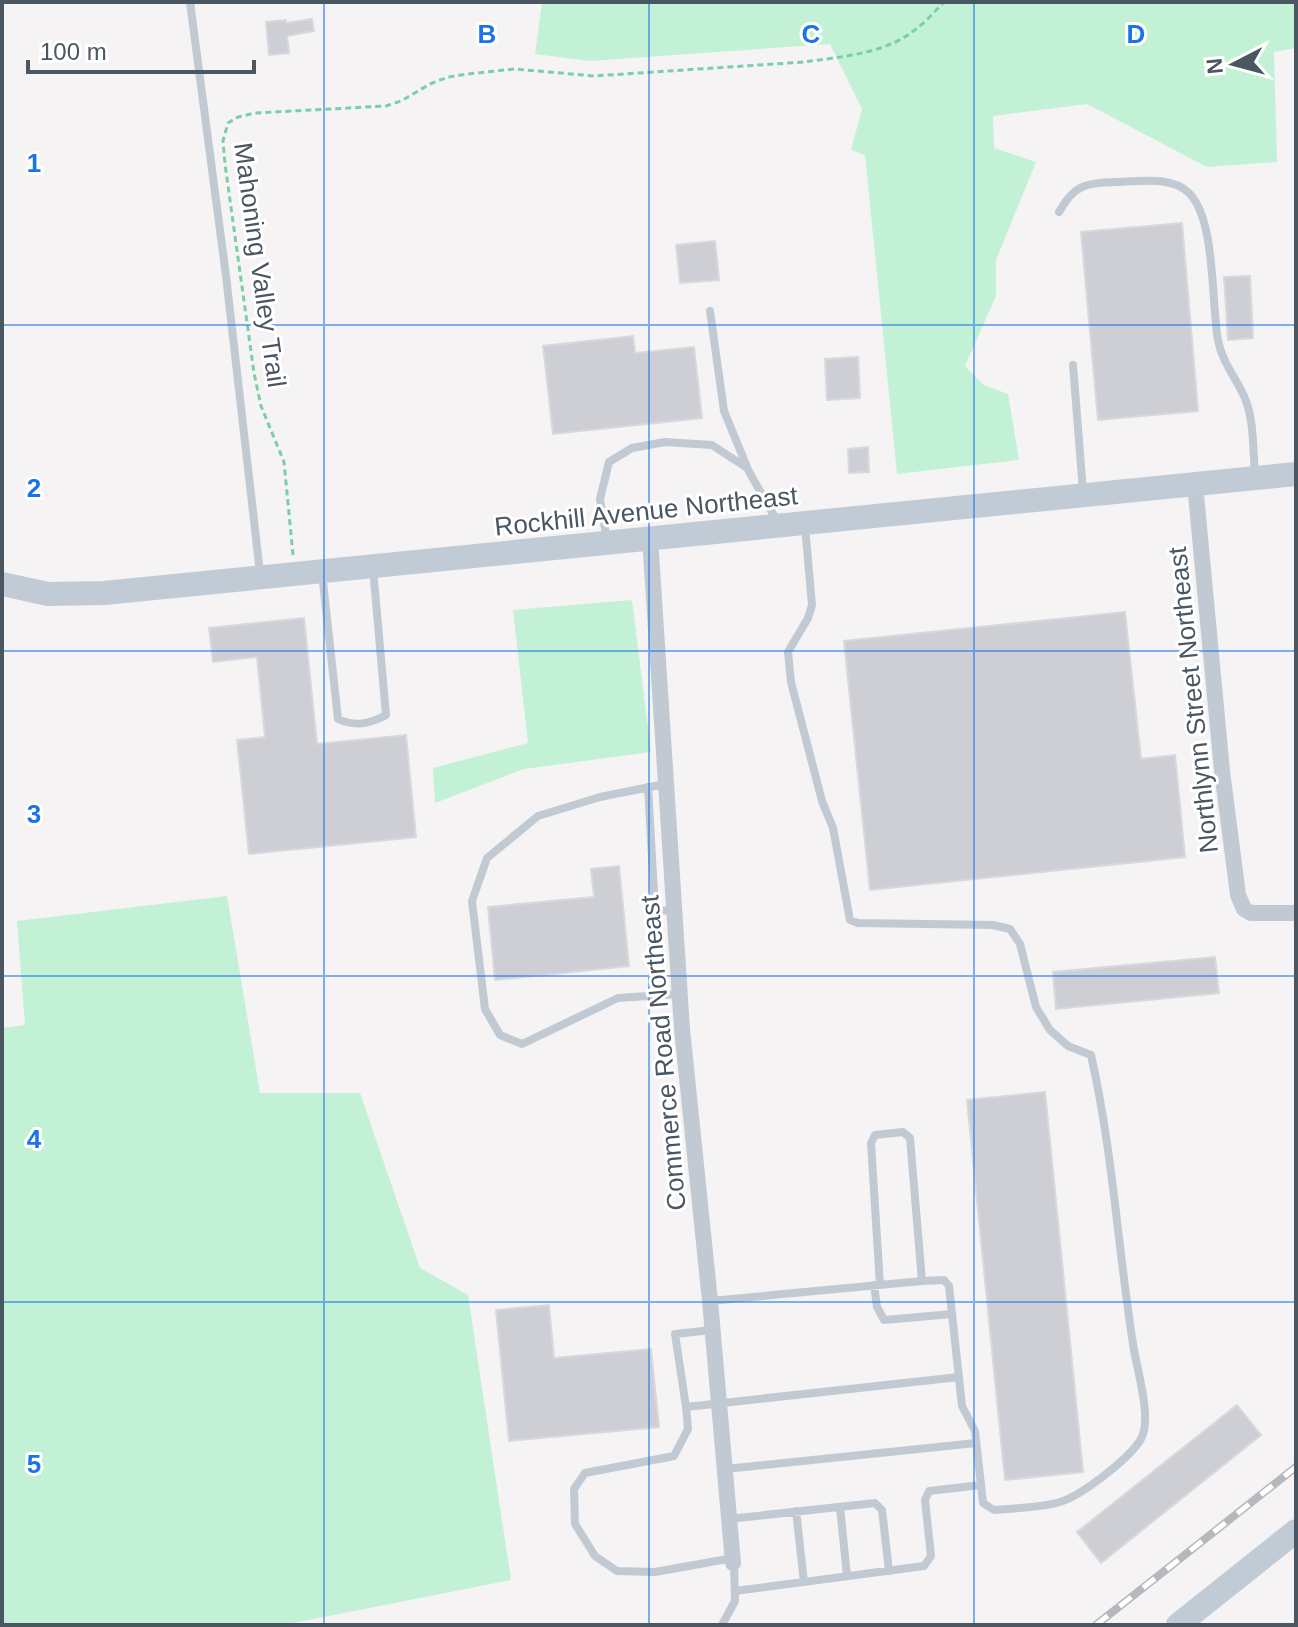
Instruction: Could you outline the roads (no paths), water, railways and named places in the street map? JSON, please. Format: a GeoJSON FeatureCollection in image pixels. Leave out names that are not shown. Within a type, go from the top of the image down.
{"type":"FeatureCollection","features":[{"type":"Feature","properties":{"kind":"street","name":"Rockhill Avenue Northeast"},"geometry":{"type":"LineString","coordinates":[[2,584],[48,594],[71,595],[1296,474]]}},
{"type":"Feature","properties":{"kind":"street","name":"Northlynn Street Northeast"},"geometry":{"type":"LineString","coordinates":[[1195,484],[1222,771],[1238,895],[1244,909],[1260,915],[1296,913]]}},
{"type":"Feature","properties":{"kind":"street","name":"Commerce Road Northeast"},"geometry":{"type":"LineString","coordinates":[[650,538],[679,994],[733,1560]]}},
{"type":"Feature","properties":{"kind":"street"},"geometry":{"type":"LineString","coordinates":[[1178,1625],[1296,1531]]}},
{"type":"Feature","properties":{"kind":"lane"},"geometry":{"type":"LineString","coordinates":[[190,2],[228,292],[260,578]]}},
{"type":"Feature","properties":{"kind":"lane"},"geometry":{"type":"LineString","coordinates":[[1059,212],[1070,192],[1094,183],[1169,182],[1186,190],[1195,199],[1202,212],[1207,240],[1218,341],[1223,358],[1248,404],[1255,478]]}},
{"type":"Feature","properties":{"kind":"lane"},"geometry":{"type":"LineString","coordinates":[[710,311],[724,411],[747,468],[779,525]]}},
{"type":"Feature","properties":{"kind":"lane"},"geometry":{"type":"LineString","coordinates":[[1073,365],[1083,495]]}},
{"type":"Feature","properties":{"kind":"lane"},"geometry":{"type":"LineString","coordinates":[[607,542],[600,499],[609,462],[632,448],[665,442],[712,445],[747,468]]}},
{"type":"Feature","properties":{"kind":"lane"},"geometry":{"type":"LineString","coordinates":[[710,1301],[944,1280],[949,1286],[962,1406],[975,1431],[983,1503],[994,1510],[1062,1502],[1090,1485],[1132,1451],[1143,1436],[1144,1399],[1091,1055],[1068,1046],[1050,1030],[1036,1007],[1020,944],[1010,929],[993,925],[858,923],[850,920],[833,828],[822,801],[791,682],[788,652],[812,605],[804,523]]}},
{"type":"Feature","properties":{"kind":"lane"},"geometry":{"type":"LineString","coordinates":[[322,572],[338,719],[350,725],[374,722],[386,715],[373,567]]}},
{"type":"Feature","properties":{"kind":"lane"},"geometry":{"type":"LineString","coordinates":[[665,784],[600,797],[538,816],[487,858],[472,901],[485,1009],[500,1035],[522,1044],[618,998],[679,994]]}},
{"type":"Feature","properties":{"kind":"lane"},"geometry":{"type":"LineString","coordinates":[[648,787],[655,910],[674,911]]}},
{"type":"Feature","properties":{"kind":"lane"},"geometry":{"type":"LineString","coordinates":[[922,1281],[910,1138],[903,1132],[875,1135],[871,1143],[877,1307],[884,1320],[952,1314]]}},
{"type":"Feature","properties":{"kind":"lane"},"geometry":{"type":"LineString","coordinates":[[712,1330],[675,1334],[688,1429],[674,1456],[585,1473],[574,1489],[575,1524],[595,1556],[617,1571],[655,1572],[733,1560],[735,1601],[722,1625]]}},
{"type":"Feature","properties":{"kind":"lane"},"geometry":{"type":"LineString","coordinates":[[686,1407],[959,1377]]}},
{"type":"Feature","properties":{"kind":"lane"},"geometry":{"type":"LineString","coordinates":[[724,1469],[976,1443]]}},
{"type":"Feature","properties":{"kind":"lane"},"geometry":{"type":"LineString","coordinates":[[735,1591],[924,1566],[931,1556],[925,1500],[929,1491],[981,1485]]}},
{"type":"Feature","properties":{"kind":"lane"},"geometry":{"type":"LineString","coordinates":[[729,1519],[875,1503],[882,1510],[889,1571]]}},
{"type":"Feature","properties":{"kind":"lane"},"geometry":{"type":"LineString","coordinates":[[840,1507],[847,1576]]}},
{"type":"Feature","properties":{"kind":"lane"},"geometry":{"type":"LineString","coordinates":[[796,1511],[804,1582]]}},
{"type":"Feature","properties":{"kind":"railway"},"geometry":{"type":"LineString","coordinates":[[1096,1625],[1296,1467]]}}]}
